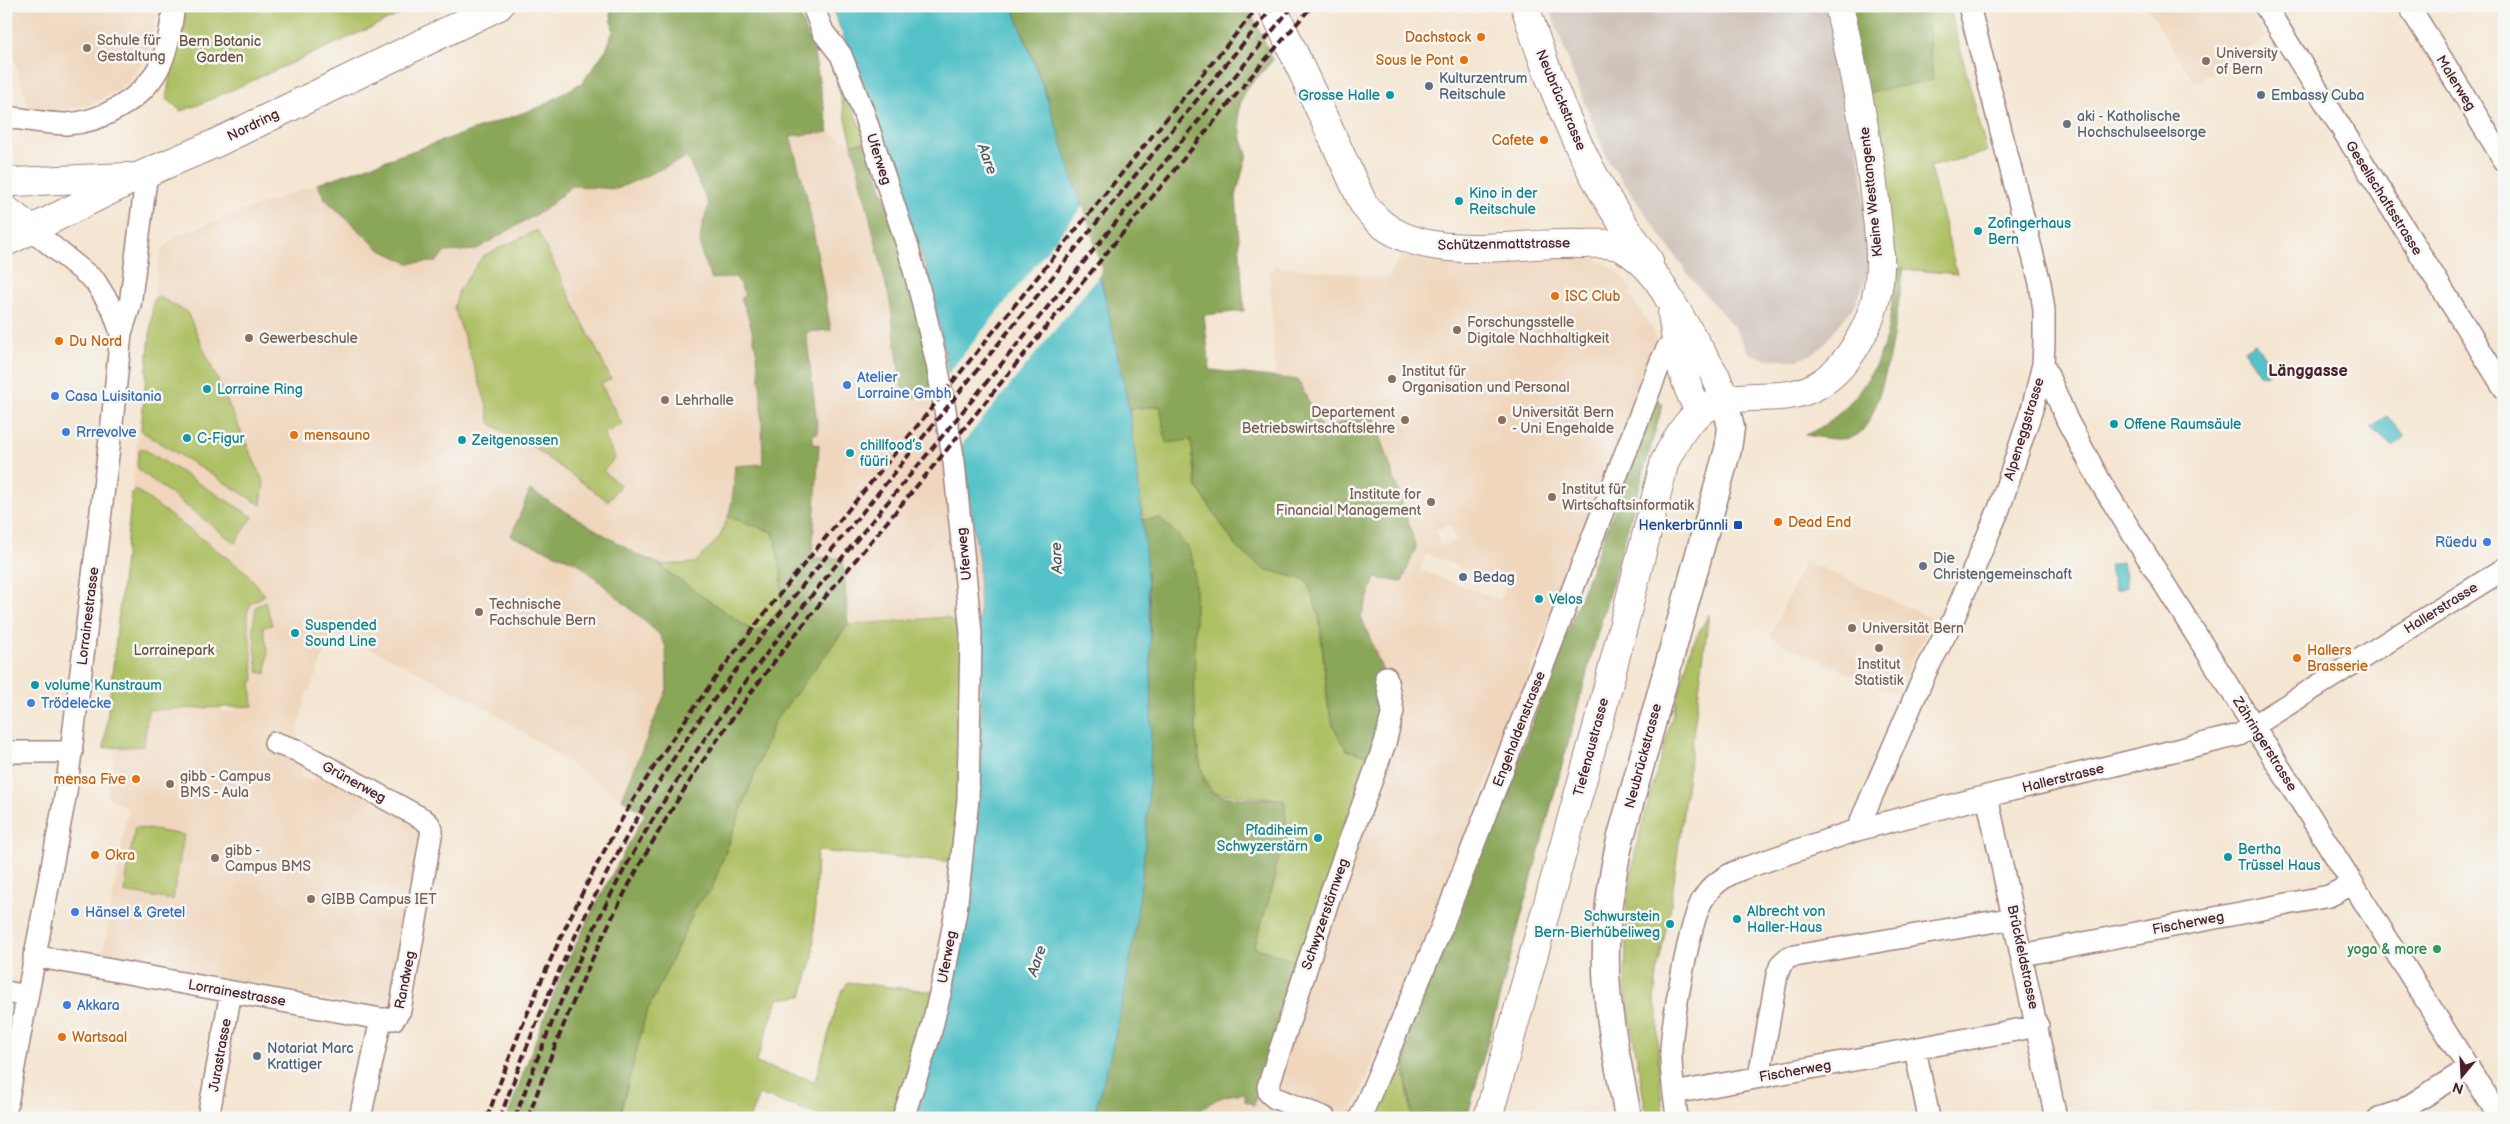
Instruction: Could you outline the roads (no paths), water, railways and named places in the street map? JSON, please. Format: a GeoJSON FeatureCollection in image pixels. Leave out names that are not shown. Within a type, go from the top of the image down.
{"type":"FeatureCollection","features":[{"type":"Feature","properties":{"kind":"main road","name":"Nordring"},"geometry":{"type":"LineString","coordinates":[[6,242],[31,228],[142,175],[214,144],[499,6]]}},
{"type":"Feature","properties":{"kind":"main road","name":"Schützenmattstrasse"},"geometry":{"type":"LineString","coordinates":[[1272,6],[1363,203],[1390,229],[1408,239],[1436,246],[1590,244],[1620,247],[1648,268],[1664,291],[1684,340],[1716,377],[1725,400]]}},
{"type":"Feature","properties":{"kind":"main road","name":"Neubrückstrasse"},"geometry":{"type":"LineString","coordinates":[[1525,6],[1545,69],[1602,191],[1650,263],[1664,291]]}},
{"type":"Feature","properties":{"kind":"main road","name":"Kleine Westtangente"},"geometry":{"type":"LineString","coordinates":[[1725,400],[1742,396],[1786,396],[1801,393],[1816,386],[1830,376],[1853,349],[1873,304],[1879,271],[1875,204],[1864,125],[1839,6]]}},
{"type":"Feature","properties":{"kind":"main road"},"geometry":{"type":"LineString","coordinates":[[6,184],[142,175]]}},
{"type":"Feature","properties":{"kind":"main road","name":"Neubrückstrasse"},"geometry":{"type":"LineString","coordinates":[[1590,244],[1604,216],[1605,206],[1602,191]]}},
{"type":"Feature","properties":{"kind":"main road"},"geometry":{"type":"LineString","coordinates":[[6,210],[31,228]]}},
{"type":"Feature","properties":{"kind":"main road","name":"Schützenmattstrasse"},"geometry":{"type":"LineString","coordinates":[[1684,340],[1684,381],[1699,410]]}},
{"type":"Feature","properties":{"kind":"main road"},"geometry":{"type":"LineString","coordinates":[[1699,410],[1725,400]]}},
{"type":"Feature","properties":{"kind":"main road","name":"Tiefenaustrasse"},"geometry":{"type":"LineString","coordinates":[[1488,1118],[1602,710],[1665,461],[1680,435],[1699,410]]}},
{"type":"Feature","properties":{"kind":"street"},"geometry":{"type":"LineString","coordinates":[[6,117],[50,123],[77,123],[108,113],[123,104],[143,89],[159,68],[167,45],[174,6]]}},
{"type":"Feature","properties":{"kind":"street","name":"Uferweg"},"geometry":{"type":"LineString","coordinates":[[813,6],[823,32],[841,55],[863,111],[908,248],[922,300],[937,364],[954,462],[971,633],[968,800],[956,911],[930,1035],[904,1118]]}},
{"type":"Feature","properties":{"kind":"street","name":"Alpeneggstrasse"},"geometry":{"type":"LineString","coordinates":[[1857,830],[1927,669],[1953,620],[1999,508],[2033,406],[2043,364],[2045,327],[2040,283],[1969,6]]}},
{"type":"Feature","properties":{"kind":"street","name":"Gesellschaftsstrasse"},"geometry":{"type":"LineString","coordinates":[[2265,6],[2504,388]]}},
{"type":"Feature","properties":{"kind":"street","name":"Malerweg"},"geometry":{"type":"LineString","coordinates":[[2409,6],[2504,160]]}},
{"type":"Feature","properties":{"kind":"street","name":"Lorrainestrasse"},"geometry":{"type":"LineString","coordinates":[[6,1109],[16,994],[34,956],[72,752],[121,333],[130,305],[142,175]]}},
{"type":"Feature","properties":{"kind":"street","name":"Lorrainestrasse"},"geometry":{"type":"LineString","coordinates":[[31,228],[95,280],[113,310],[121,333]]}},
{"type":"Feature","properties":{"kind":"street","name":"Engehaldenstrasse"},"geometry":{"type":"LineString","coordinates":[[1360,1118],[1444,920],[1658,367],[1668,347],[1684,340]]}},
{"type":"Feature","properties":{"kind":"street","name":"Zähringerstrasse"},"geometry":{"type":"LineString","coordinates":[[2043,364],[2067,420],[2102,484],[2500,1118]]}},
{"type":"Feature","properties":{"kind":"street","name":"Neubrückstrasse"},"geometry":{"type":"LineString","coordinates":[[1628,1118],[1607,990],[1606,935],[1610,894],[1620,840],[1729,444],[1731,421],[1725,400]]}},
{"type":"Feature","properties":{"kind":"street","name":"Hallerstrasse"},"geometry":{"type":"LineString","coordinates":[[1677,1118],[1671,1055],[1695,917],[1709,890],[1732,873],[1857,830],[1987,796],[2239,735],[2504,569]]}},
{"type":"Feature","properties":{"kind":"street","name":"Schwyzerstärnweg"},"geometry":{"type":"LineString","coordinates":[[1325,1118],[1275,1098],[1269,1093],[1268,1087],[1331,892],[1385,743],[1393,711],[1386,677]]}},
{"type":"Feature","properties":{"kind":"street","name":"Grünerweg"},"geometry":{"type":"LineString","coordinates":[[275,743],[304,754],[423,819],[430,827]]}},
{"type":"Feature","properties":{"kind":"street"},"geometry":{"type":"LineString","coordinates":[[6,752],[72,752]]}},
{"type":"Feature","properties":{"kind":"street","name":"Brückfeldstrasse"},"geometry":{"type":"LineString","coordinates":[[1987,796],[2038,1026],[2056,1118]]}},
{"type":"Feature","properties":{"kind":"street","name":"Randweg"},"geometry":{"type":"LineString","coordinates":[[360,1118],[380,1019],[394,1019],[400,1010],[431,833],[430,827]]}},
{"type":"Feature","properties":{"kind":"street","name":"Fischerweg"},"geometry":{"type":"LineString","coordinates":[[2022,955],[2328,896],[2352,884]]}},
{"type":"Feature","properties":{"kind":"street"},"geometry":{"type":"LineString","coordinates":[[1759,1077],[1777,975],[1781,964],[1789,957],[2014,918]]}},
{"type":"Feature","properties":{"kind":"street","name":"Lorrainestrasse"},"geometry":{"type":"LineString","coordinates":[[34,956],[380,1019]]}},
{"type":"Feature","properties":{"kind":"street","name":"Jurastrasse"},"geometry":{"type":"LineString","coordinates":[[208,1118],[231,992]]}},
{"type":"Feature","properties":{"kind":"street","name":"Fischerweg"},"geometry":{"type":"LineString","coordinates":[[1674,1093],[2038,1026]]}},
{"type":"Feature","properties":{"kind":"street"},"geometry":{"type":"LineString","coordinates":[[1915,1049],[1929,1118]]}},
{"type":"Feature","properties":{"kind":"street"},"geometry":{"type":"LineString","coordinates":[[2379,1118],[2401,1111],[2469,1068]]}},
{"type":"Feature","properties":{"kind":"water","name":"Aare"},"geometry":{"type":"Polygon","coordinates":[[[831,6],[1012,6],[1057,127],[1104,291],[1127,401],[1140,499],[1148,588],[1151,677],[1150,767],[1144,856],[1133,945],[1116,1032],[1093,1118],[915,1118],[950,998],[970,882],[976,833],[981,752],[979,561],[959,429],[931,284],[871,101],[831,6]]]}},
{"type":"Feature","properties":{"kind":"water"},"geometry":{"type":"Polygon","coordinates":[[[2255,343],[2271,367],[2267,375],[2260,374],[2244,350],[2255,343]]]}},
{"type":"Feature","properties":{"kind":"water"},"geometry":{"type":"Polygon","coordinates":[[[2387,416],[2405,436],[2393,447],[2371,428],[2387,416]]]}},
{"type":"Feature","properties":{"kind":"water"},"geometry":{"type":"Polygon","coordinates":[[[2122,562],[2127,587],[2115,590],[2109,565],[2122,562]]]}},
{"type":"Feature","properties":{"kind":"railway"},"geometry":{"type":"LineString","coordinates":[[487,1118],[534,998],[588,882],[629,807],[696,705],[769,608],[1259,6]]}},
{"type":"Feature","properties":{"kind":"railway"},"geometry":{"type":"LineString","coordinates":[[500,1118],[538,1019],[582,922],[631,829],[687,738],[740,664],[796,593],[1274,6]]}},
{"type":"Feature","properties":{"kind":"railway"},"geometry":{"type":"LineString","coordinates":[[515,1118],[560,1003],[613,891],[653,819],[688,763],[726,708],[807,601],[1293,6]]}},
{"type":"Feature","properties":{"kind":"railway"},"geometry":{"type":"LineString","coordinates":[[528,1118],[572,1005],[623,896],[662,826],[693,776],[727,727],[762,678],[835,585],[1254,73],[1312,6]]}},
{"type":"Feature","properties":{"kind":"place","name":"Dachstock"},"geometry":{"type":"Point","coordinates":[1481,37]}},
{"type":"Feature","properties":{"kind":"place","name":"Schule für Gestaltung"},"geometry":{"type":"Point","coordinates":[87,48]}},
{"type":"Feature","properties":{"kind":"place","name":"Sous le Pont"},"geometry":{"type":"Point","coordinates":[1464,60]}},
{"type":"Feature","properties":{"kind":"place","name":"University of Bern"},"geometry":{"type":"Point","coordinates":[2206,61]}},
{"type":"Feature","properties":{"kind":"place","name":"Kulturzentrum Reitschule"},"geometry":{"type":"Point","coordinates":[1429,86]}},
{"type":"Feature","properties":{"kind":"place","name":"Grosse Halle"},"geometry":{"type":"Point","coordinates":[1390,95]}},
{"type":"Feature","properties":{"kind":"place","name":"Embassy Cuba"},"geometry":{"type":"Point","coordinates":[2261,95]}},
{"type":"Feature","properties":{"kind":"place","name":"aki - Katholische Hochschulseelsorge"},"geometry":{"type":"Point","coordinates":[2067,124]}},
{"type":"Feature","properties":{"kind":"place","name":"Cafete"},"geometry":{"type":"Point","coordinates":[1544,140]}},
{"type":"Feature","properties":{"kind":"place","name":"Kino in der Reitschule"},"geometry":{"type":"Point","coordinates":[1459,201]}},
{"type":"Feature","properties":{"kind":"place","name":"Zofingerhaus Bern"},"geometry":{"type":"Point","coordinates":[1978,231]}},
{"type":"Feature","properties":{"kind":"place","name":"ISC Club"},"geometry":{"type":"Point","coordinates":[1555,296]}},
{"type":"Feature","properties":{"kind":"place","name":"Forschungsstelle Digitale Nachhaltigkeit"},"geometry":{"type":"Point","coordinates":[1457,330]}},
{"type":"Feature","properties":{"kind":"place","name":"Gewerbeschule"},"geometry":{"type":"Point","coordinates":[249,338]}},
{"type":"Feature","properties":{"kind":"place","name":"Du Nord"},"geometry":{"type":"Point","coordinates":[59,341]}},
{"type":"Feature","properties":{"kind":"place","name":"Institut für Organisation und Personal"},"geometry":{"type":"Point","coordinates":[1392,379]}},
{"type":"Feature","properties":{"kind":"place","name":"Atelier Lorraine Gmbh"},"geometry":{"type":"Point","coordinates":[847,385]}},
{"type":"Feature","properties":{"kind":"place","name":"Lorraine Ring"},"geometry":{"type":"Point","coordinates":[207,389]}},
{"type":"Feature","properties":{"kind":"place","name":"Casa Luisitania"},"geometry":{"type":"Point","coordinates":[55,396]}},
{"type":"Feature","properties":{"kind":"place","name":"Lehrhalle"},"geometry":{"type":"Point","coordinates":[665,400]}},
{"type":"Feature","properties":{"kind":"place","name":"Departement Betriebswirtschaftslehre"},"geometry":{"type":"Point","coordinates":[1405,420]}},
{"type":"Feature","properties":{"kind":"place","name":"Universität Bern - Uni Engehalde"},"geometry":{"type":"Point","coordinates":[1502,420]}},
{"type":"Feature","properties":{"kind":"place","name":"Offene Raumsäule"},"geometry":{"type":"Point","coordinates":[2114,424]}},
{"type":"Feature","properties":{"kind":"place","name":"Rrrevolve"},"geometry":{"type":"Point","coordinates":[66,432]}},
{"type":"Feature","properties":{"kind":"place","name":"mensauno"},"geometry":{"type":"Point","coordinates":[294,435]}},
{"type":"Feature","properties":{"kind":"place","name":"C-Figur"},"geometry":{"type":"Point","coordinates":[187,438]}},
{"type":"Feature","properties":{"kind":"place","name":"Zeitgenossen"},"geometry":{"type":"Point","coordinates":[462,440]}},
{"type":"Feature","properties":{"kind":"place","name":"chillfood’s füüri"},"geometry":{"type":"Point","coordinates":[850,453]}},
{"type":"Feature","properties":{"kind":"place","name":"Institut für Wirtschaftsinformatik"},"geometry":{"type":"Point","coordinates":[1552,497]}},
{"type":"Feature","properties":{"kind":"place","name":"Institute for Financial Management"},"geometry":{"type":"Point","coordinates":[1431,502]}},
{"type":"Feature","properties":{"kind":"place","name":"Dead End"},"geometry":{"type":"Point","coordinates":[1778,522]}},
{"type":"Feature","properties":{"kind":"place","name":"Henkerbrünnli"},"geometry":{"type":"Point","coordinates":[1738,525]}},
{"type":"Feature","properties":{"kind":"place","name":"Rüedu"},"geometry":{"type":"Point","coordinates":[2487,542]}},
{"type":"Feature","properties":{"kind":"place","name":"Die Christengemeinschaft"},"geometry":{"type":"Point","coordinates":[1923,566]}},
{"type":"Feature","properties":{"kind":"place","name":"Bedag"},"geometry":{"type":"Point","coordinates":[1463,577]}},
{"type":"Feature","properties":{"kind":"place","name":"Velos"},"geometry":{"type":"Point","coordinates":[1539,599]}},
{"type":"Feature","properties":{"kind":"place","name":"Technische Fachschule Bern"},"geometry":{"type":"Point","coordinates":[479,612]}},
{"type":"Feature","properties":{"kind":"place","name":"Universität Bern"},"geometry":{"type":"Point","coordinates":[1852,628]}},
{"type":"Feature","properties":{"kind":"place","name":"Suspended Sound Line"},"geometry":{"type":"Point","coordinates":[295,633]}},
{"type":"Feature","properties":{"kind":"place","name":"Institut Statistik"},"geometry":{"type":"Point","coordinates":[1879,648]}},
{"type":"Feature","properties":{"kind":"place","name":"Hallers Brasserie"},"geometry":{"type":"Point","coordinates":[2297,658]}},
{"type":"Feature","properties":{"kind":"place","name":"volume Kunstraum"},"geometry":{"type":"Point","coordinates":[35,685]}},
{"type":"Feature","properties":{"kind":"place","name":"Trödelecke"},"geometry":{"type":"Point","coordinates":[31,703]}},
{"type":"Feature","properties":{"kind":"place","name":"mensa Five"},"geometry":{"type":"Point","coordinates":[136,779]}},
{"type":"Feature","properties":{"kind":"place","name":"gibb - Campus BMS - Aula"},"geometry":{"type":"Point","coordinates":[170,784]}},
{"type":"Feature","properties":{"kind":"place","name":"Pfadiheim Schwyzerstärn"},"geometry":{"type":"Point","coordinates":[1318,838]}},
{"type":"Feature","properties":{"kind":"place","name":"Okra"},"geometry":{"type":"Point","coordinates":[95,855]}},
{"type":"Feature","properties":{"kind":"place","name":"Bertha Trüssel Haus"},"geometry":{"type":"Point","coordinates":[2228,857]}},
{"type":"Feature","properties":{"kind":"place","name":"gibb - Campus BMS"},"geometry":{"type":"Point","coordinates":[215,858]}},
{"type":"Feature","properties":{"kind":"place","name":"GIBB Campus IET"},"geometry":{"type":"Point","coordinates":[311,899]}},
{"type":"Feature","properties":{"kind":"place","name":"Hänsel & Gretel"},"geometry":{"type":"Point","coordinates":[75,912]}},
{"type":"Feature","properties":{"kind":"place","name":"Albrecht von Haller-Haus"},"geometry":{"type":"Point","coordinates":[1737,919]}},
{"type":"Feature","properties":{"kind":"place","name":"Schwurstein Bern-Bierhübeliweg"},"geometry":{"type":"Point","coordinates":[1670,924]}},
{"type":"Feature","properties":{"kind":"place","name":"yoga & more"},"geometry":{"type":"Point","coordinates":[2437,949]}},
{"type":"Feature","properties":{"kind":"place","name":"Akkara"},"geometry":{"type":"Point","coordinates":[67,1005]}},
{"type":"Feature","properties":{"kind":"place","name":"Wartsaal"},"geometry":{"type":"Point","coordinates":[62,1037]}},
{"type":"Feature","properties":{"kind":"place","name":"Notariat Marc Krattiger"},"geometry":{"type":"Point","coordinates":[257,1056]}},
{"type":"Feature","properties":{"kind":"district","name":"Länggasse"},"geometry":{"type":"Point","coordinates":[2308,371]}},
{"type":"Feature","properties":{"kind":"park label","name":"Bern Botanic Garden"},"geometry":{"type":"Point","coordinates":[220,49]}},
{"type":"Feature","properties":{"kind":"park label","name":"Lorrainepark"},"geometry":{"type":"Point","coordinates":[174,650]}}]}
